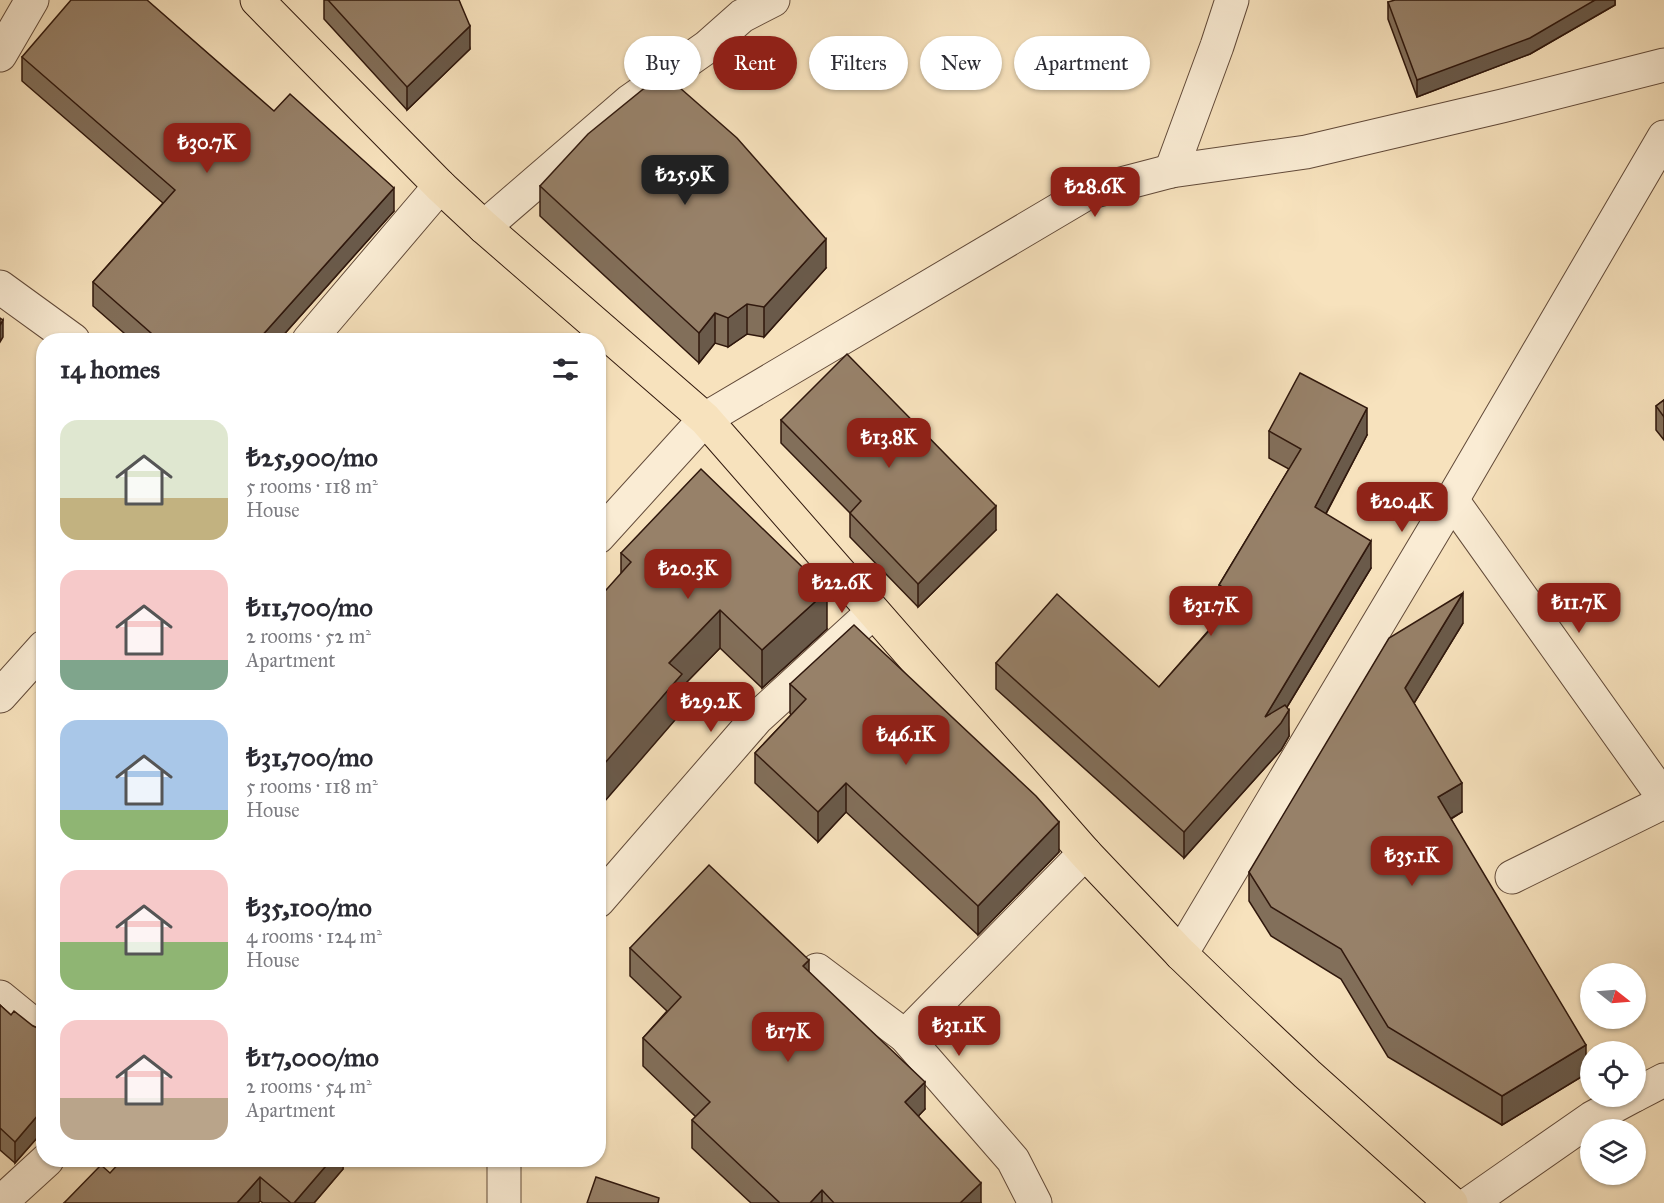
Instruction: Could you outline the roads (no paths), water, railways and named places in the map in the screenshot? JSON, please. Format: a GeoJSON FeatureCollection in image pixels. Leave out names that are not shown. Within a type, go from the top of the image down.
{"type":"FeatureCollection","features":[{"type":"Feature","properties":{"kind":"main road"},"geometry":{"type":"LineString","coordinates":[[257,0],[440,186],[705,419],[1085,853],[1181,954],[1307,1074],[1451,1203]]}},
{"type":"Feature","properties":{"kind":"street"},"geometry":{"type":"LineString","coordinates":[[0,55],[32,0]]}},
{"type":"Feature","properties":{"kind":"street"},"geometry":{"type":"LineString","coordinates":[[484,227],[630,101],[707,47],[738,8],[773,0]]}},
{"type":"Feature","properties":{"kind":"street"},"geometry":{"type":"LineString","coordinates":[[1171,171],[1232,0]]}},
{"type":"Feature","properties":{"kind":"street"},"geometry":{"type":"LineString","coordinates":[[606,528],[705,419],[1087,193],[1171,171],[1306,152],[1664,65]]}},
{"type":"Feature","properties":{"kind":"street"},"geometry":{"type":"LineString","coordinates":[[1181,954],[1452,500],[1664,137]]}},
{"type":"Feature","properties":{"kind":"street"},"geometry":{"type":"LineString","coordinates":[[315,333],[440,186]]}},
{"type":"Feature","properties":{"kind":"street"},"geometry":{"type":"LineString","coordinates":[[0,286],[63,333]]}},
{"type":"Feature","properties":{"kind":"street"},"geometry":{"type":"LineString","coordinates":[[1452,500],[1664,800],[1512,877]]}},
{"type":"Feature","properties":{"kind":"street"},"geometry":{"type":"LineString","coordinates":[[606,892],[758,718],[873,612]]}},
{"type":"Feature","properties":{"kind":"street"},"geometry":{"type":"LineString","coordinates":[[0,696],[36,656]]}},
{"type":"Feature","properties":{"kind":"street"},"geometry":{"type":"LineString","coordinates":[[906,1036],[1085,853]]}},
{"type":"Feature","properties":{"kind":"street"},"geometry":{"type":"LineString","coordinates":[[817,970],[906,1036],[1013,1160],[1035,1203]]}},
{"type":"Feature","properties":{"kind":"street"},"geometry":{"type":"LineString","coordinates":[[0,997],[36,1026]]}},
{"type":"Feature","properties":{"kind":"street"},"geometry":{"type":"LineString","coordinates":[[1646,1090],[1664,1080]]}},
{"type":"Feature","properties":{"kind":"street"},"geometry":{"type":"LineString","coordinates":[[1470,1203],[1592,1118],[1613,1107]]}},
{"type":"Feature","properties":{"kind":"street"},"geometry":{"type":"LineString","coordinates":[[0,1203],[39,1167]]}},
{"type":"Feature","properties":{"kind":"street"},"geometry":{"type":"LineString","coordinates":[[504,1167],[504,1203]]}}]}
